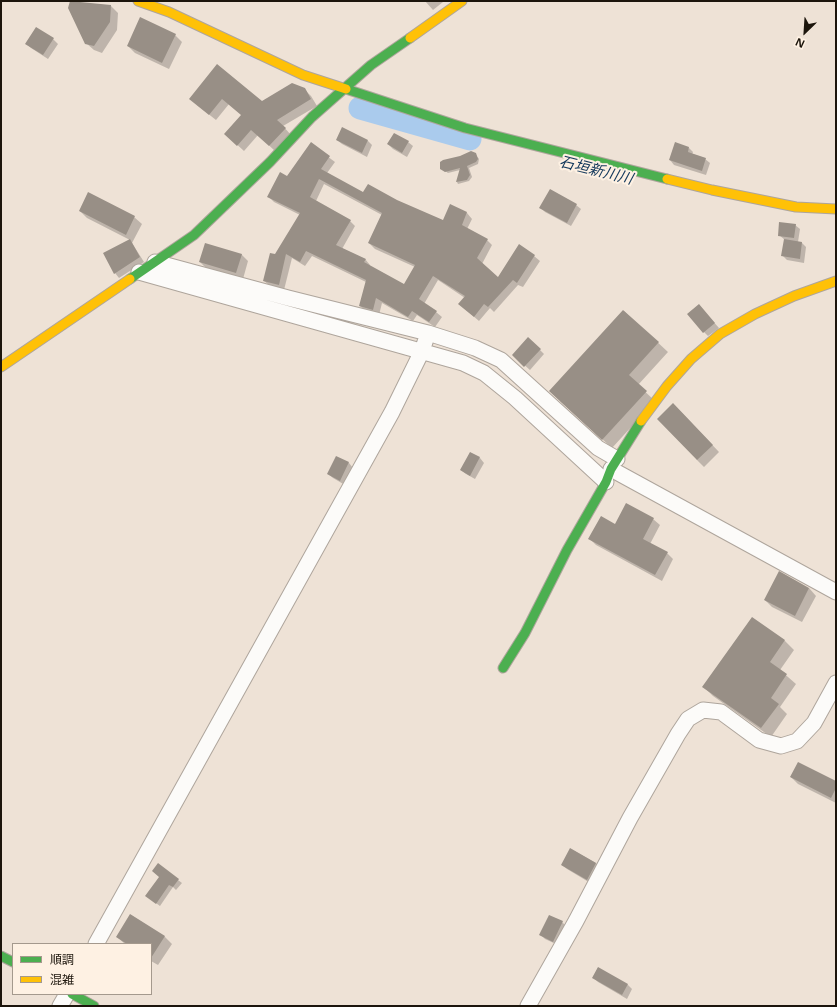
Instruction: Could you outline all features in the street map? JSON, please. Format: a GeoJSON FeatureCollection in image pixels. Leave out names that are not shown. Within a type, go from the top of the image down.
{"type":"FeatureCollection","features":[{"type":"Feature","properties":{"kind":"street"},"geometry":{"type":"LineString","coordinates":[[138,1],[169,12],[303,75],[465,128],[712,190],[796,207],[836,209]]}},
{"type":"Feature","properties":{"kind":"street"},"geometry":{"type":"LineString","coordinates":[[1,367],[194,235],[270,162],[312,117],[371,65],[462,1]]}},
{"type":"Feature","properties":{"kind":"street"},"geometry":{"type":"LineString","coordinates":[[155,262],[288,298],[428,333],[475,348],[501,360],[598,448],[611,470]]}},
{"type":"Feature","properties":{"kind":"street"},"geometry":{"type":"LineString","coordinates":[[139,272],[463,362],[484,373],[611,470],[836,592]]}},
{"type":"Feature","properties":{"kind":"street"},"geometry":{"type":"LineString","coordinates":[[503,668],[525,633],[567,550],[611,470],[642,419],[667,386],[691,359],[720,334],[755,314],[787,299],[836,281]]}},
{"type":"Feature","properties":{"kind":"street"},"geometry":{"type":"LineString","coordinates":[[97,943],[392,412],[422,351],[428,333]]}},
{"type":"Feature","properties":{"kind":"street"},"geometry":{"type":"LineString","coordinates":[[528,1006],[576,921],[630,818],[688,719],[703,710],[721,712],[759,740],[781,746],[797,741],[814,723],[836,683]]}},
{"type":"Feature","properties":{"kind":"street"},"geometry":{"type":"LineString","coordinates":[[1,956],[12,962]]}},
{"type":"Feature","properties":{"kind":"street"},"geometry":{"type":"LineString","coordinates":[[60,1006],[66,995]]}},
{"type":"Feature","properties":{"kind":"street"},"geometry":{"type":"LineString","coordinates":[[74,995],[94,1006]]}},
{"type":"Feature","properties":{"kind":"building"},"geometry":{"type":"Polygon","coordinates":[[[70,1],[111,5],[110,22],[94,46],[85,44],[68,8],[70,1]]]}},
{"type":"Feature","properties":{"kind":"building"},"geometry":{"type":"Polygon","coordinates":[[[140,17],[176,34],[162,63],[127,46],[140,17]]]}},
{"type":"Feature","properties":{"kind":"building"},"geometry":{"type":"Polygon","coordinates":[[[36,27],[54,38],[43,55],[25,44],[36,27]]]}},
{"type":"Feature","properties":{"kind":"building"},"geometry":{"type":"Polygon","coordinates":[[[217,64],[262,101],[292,83],[305,88],[311,99],[277,120],[286,128],[269,146],[251,130],[237,146],[224,134],[241,115],[222,99],[209,115],[189,99],[217,64]]]}},
{"type":"Feature","properties":{"kind":"building"},"geometry":{"type":"Polygon","coordinates":[[[342,127],[368,140],[362,153],[336,140],[342,127]]]}},
{"type":"Feature","properties":{"kind":"building"},"geometry":{"type":"Polygon","coordinates":[[[394,133],[409,141],[402,153],[387,144],[394,133]]]}},
{"type":"Feature","properties":{"kind":"building"},"geometry":{"type":"Polygon","coordinates":[[[311,142],[330,156],[321,169],[363,192],[368,184],[397,200],[443,220],[450,204],[467,212],[462,225],[488,239],[477,258],[498,277],[519,244],[535,255],[517,283],[513,280],[488,307],[484,304],[474,317],[458,304],[465,296],[433,276],[419,299],[437,311],[429,322],[412,311],[408,317],[376,298],[373,310],[359,306],[366,280],[306,251],[300,262],[286,254],[279,285],[263,281],[270,253],[275,254],[300,213],[267,197],[280,172],[287,176],[311,142]],[[319,179],[310,197],[351,220],[336,245],[366,259],[364,262],[404,284],[415,265],[368,243],[382,213],[319,179]]]}},
{"type":"Feature","properties":{"kind":"building"},"geometry":{"type":"Polygon","coordinates":[[[675,142],[689,147],[688,152],[706,158],[702,171],[669,160],[675,142]]]}},
{"type":"Feature","properties":{"kind":"building"},"geometry":{"type":"Polygon","coordinates":[[[471,151],[476,153],[478,159],[476,162],[467,166],[470,175],[467,180],[456,182],[460,168],[445,172],[440,169],[440,162],[443,160],[460,156],[471,151]]]}},
{"type":"Feature","properties":{"kind":"building"},"geometry":{"type":"Polygon","coordinates":[[[550,189],[577,204],[567,223],[539,208],[550,189]]]}},
{"type":"Feature","properties":{"kind":"building"},"geometry":{"type":"Polygon","coordinates":[[[88,192],[135,216],[126,235],[79,211],[88,192]]]}},
{"type":"Feature","properties":{"kind":"building"},"geometry":{"type":"Polygon","coordinates":[[[779,222],[796,224],[794,238],[778,236],[779,222]]]}},
{"type":"Feature","properties":{"kind":"building"},"geometry":{"type":"Polygon","coordinates":[[[130,239],[140,257],[114,274],[103,253],[130,239]]]}},
{"type":"Feature","properties":{"kind":"building"},"geometry":{"type":"Polygon","coordinates":[[[784,239],[802,242],[800,259],[781,256],[784,239]]]}},
{"type":"Feature","properties":{"kind":"building"},"geometry":{"type":"Polygon","coordinates":[[[205,243],[242,254],[236,273],[199,262],[205,243]]]}},
{"type":"Feature","properties":{"kind":"building"},"geometry":{"type":"Polygon","coordinates":[[[699,304],[715,323],[703,333],[687,314],[699,304]]]}},
{"type":"Feature","properties":{"kind":"building"},"geometry":{"type":"Polygon","coordinates":[[[623,310],[659,342],[629,375],[647,391],[602,440],[549,391],[623,310]]]}},
{"type":"Feature","properties":{"kind":"building"},"geometry":{"type":"Polygon","coordinates":[[[528,337],[541,349],[524,367],[512,355],[528,337]]]}},
{"type":"Feature","properties":{"kind":"building"},"geometry":{"type":"Polygon","coordinates":[[[673,403],[713,445],[697,460],[657,419],[673,403]]]}},
{"type":"Feature","properties":{"kind":"building"},"geometry":{"type":"Polygon","coordinates":[[[470,452],[480,457],[470,476],[460,470],[470,452]]]}},
{"type":"Feature","properties":{"kind":"building"},"geometry":{"type":"Polygon","coordinates":[[[336,456],[349,462],[340,481],[327,474],[336,456]]]}},
{"type":"Feature","properties":{"kind":"building"},"geometry":{"type":"Polygon","coordinates":[[[626,503],[654,518],[643,539],[668,552],[655,575],[588,539],[601,516],[615,524],[626,503]]]}},
{"type":"Feature","properties":{"kind":"building"},"geometry":{"type":"Polygon","coordinates":[[[779,571],[809,588],[795,616],[764,600],[779,571]]]}},
{"type":"Feature","properties":{"kind":"building"},"geometry":{"type":"Polygon","coordinates":[[[752,617],[785,640],[770,662],[787,674],[771,698],[779,704],[761,728],[702,687],[752,617]]]}},
{"type":"Feature","properties":{"kind":"building"},"geometry":{"type":"Polygon","coordinates":[[[798,762],[836,781],[836,788],[831,798],[790,777],[798,762]]]}},
{"type":"Feature","properties":{"kind":"building"},"geometry":{"type":"Polygon","coordinates":[[[570,848],[596,863],[587,880],[561,865],[570,848]]]}},
{"type":"Feature","properties":{"kind":"building"},"geometry":{"type":"Polygon","coordinates":[[[158,863],[179,879],[173,887],[169,885],[156,904],[145,896],[159,877],[152,871],[158,863]]]}},
{"type":"Feature","properties":{"kind":"building"},"geometry":{"type":"Polygon","coordinates":[[[130,914],[165,936],[152,956],[152,943],[125,943],[116,937],[130,914]]]}},
{"type":"Feature","properties":{"kind":"building"},"geometry":{"type":"Polygon","coordinates":[[[549,915],[563,921],[553,942],[539,935],[549,915]]]}},
{"type":"Feature","properties":{"kind":"building"},"geometry":{"type":"Polygon","coordinates":[[[598,967],[628,984],[622,995],[592,978],[598,967]]]}},
{"type":"Feature","properties":{"kind":"waterway","name":"石垣新川川"},"geometry":{"type":"LineString","coordinates":[[360,108],[470,139]]}},
{"type":"Feature","properties":{"kind":"traffic: fast"},"geometry":{"type":"LineString","coordinates":[[130,279],[194,235],[270,162],[312,117],[371,65],[410,38]]}},
{"type":"Feature","properties":{"kind":"traffic: fast"},"geometry":{"type":"LineString","coordinates":[[346,89],[465,128],[667,179]]}},
{"type":"Feature","properties":{"kind":"traffic: fast"},"geometry":{"type":"LineString","coordinates":[[503,668],[525,633],[567,550],[606,482],[611,469],[641,421]]}},
{"type":"Feature","properties":{"kind":"traffic: fast"},"geometry":{"type":"LineString","coordinates":[[1,956],[12,962]]}},
{"type":"Feature","properties":{"kind":"traffic: fast"},"geometry":{"type":"LineString","coordinates":[[74,995],[94,1006]]}},
{"type":"Feature","properties":{"kind":"traffic: slow"},"geometry":{"type":"LineString","coordinates":[[138,1],[169,12],[303,75],[346,89]]}},
{"type":"Feature","properties":{"kind":"traffic: slow"},"geometry":{"type":"LineString","coordinates":[[410,38],[462,1]]}},
{"type":"Feature","properties":{"kind":"traffic: slow"},"geometry":{"type":"LineString","coordinates":[[667,179],[712,190],[796,207],[836,209]]}},
{"type":"Feature","properties":{"kind":"traffic: slow"},"geometry":{"type":"LineString","coordinates":[[1,367],[130,279]]}},
{"type":"Feature","properties":{"kind":"traffic: slow"},"geometry":{"type":"LineString","coordinates":[[641,421],[667,386],[691,359],[720,334],[755,314],[794,296],[836,281]]}}]}
